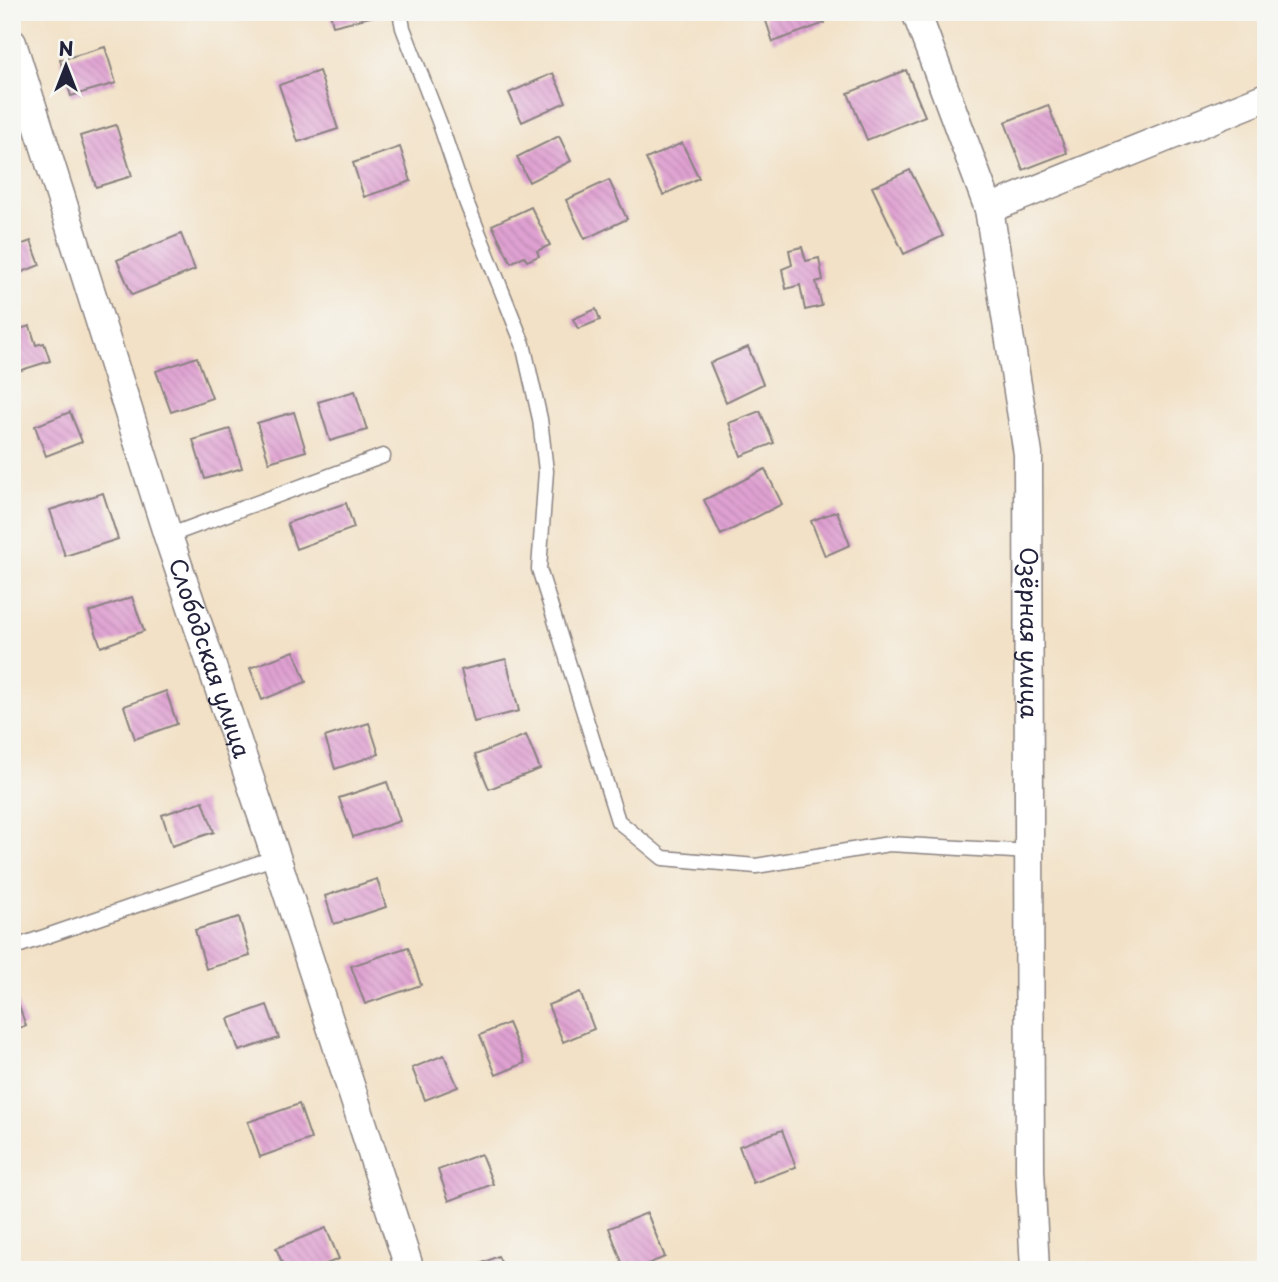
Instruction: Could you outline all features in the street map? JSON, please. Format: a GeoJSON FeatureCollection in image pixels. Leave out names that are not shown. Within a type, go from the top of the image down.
{"type":"FeatureCollection","features":[{"type":"Feature","properties":{"kind":"street","name":"Озёрная улица"},"geometry":{"type":"LineString","coordinates":[[916,12],[989,209],[1028,454],[1030,1170],[1035,1270]]}},
{"type":"Feature","properties":{"kind":"street","name":"Слободская улица"},"geometry":{"type":"LineString","coordinates":[[12,43],[168,536],[410,1270]]}},
{"type":"Feature","properties":{"kind":"street"},"geometry":{"type":"LineString","coordinates":[[989,209],[1266,97]]}},
{"type":"Feature","properties":{"kind":"lane"},"geometry":{"type":"LineString","coordinates":[[400,12],[403,28],[467,204],[523,344],[540,419],[546,471],[539,569],[618,821],[663,858],[757,866],[889,844],[1029,852]]}},
{"type":"Feature","properties":{"kind":"lane"},"geometry":{"type":"LineString","coordinates":[[168,536],[383,456]]}},
{"type":"Feature","properties":{"kind":"lane"},"geometry":{"type":"LineString","coordinates":[[12,948],[276,857]]}},
{"type":"Feature","properties":{"kind":"building"},"geometry":{"type":"Polygon","coordinates":[[[330,12],[377,12],[378,15],[333,26],[330,12]]]}},
{"type":"Feature","properties":{"kind":"building"},"geometry":{"type":"Polygon","coordinates":[[[763,12],[822,12],[825,23],[773,42],[763,12]]]}},
{"type":"Feature","properties":{"kind":"building"},"geometry":{"type":"Polygon","coordinates":[[[105,47],[116,83],[71,96],[60,60],[105,47]]]}},
{"type":"Feature","properties":{"kind":"building"},"geometry":{"type":"Polygon","coordinates":[[[906,70],[925,116],[867,140],[848,93],[906,70]]]}},
{"type":"Feature","properties":{"kind":"building"},"geometry":{"type":"Polygon","coordinates":[[[319,71],[338,129],[298,142],[279,85],[319,71]]]}},
{"type":"Feature","properties":{"kind":"building"},"geometry":{"type":"Polygon","coordinates":[[[553,73],[566,102],[522,122],[509,93],[553,73]]]}},
{"type":"Feature","properties":{"kind":"building"},"geometry":{"type":"Polygon","coordinates":[[[1048,105],[1067,153],[1023,170],[1005,122],[1048,105]]]}},
{"type":"Feature","properties":{"kind":"building"},"geometry":{"type":"Polygon","coordinates":[[[116,125],[132,176],[96,187],[80,136],[116,125]]]}},
{"type":"Feature","properties":{"kind":"building"},"geometry":{"type":"Polygon","coordinates":[[[559,136],[571,161],[529,182],[517,157],[559,136]]]}},
{"type":"Feature","properties":{"kind":"building"},"geometry":{"type":"Polygon","coordinates":[[[682,143],[699,178],[663,195],[646,159],[682,143]]]}},
{"type":"Feature","properties":{"kind":"building"},"geometry":{"type":"Polygon","coordinates":[[[400,147],[411,181],[364,197],[353,163],[400,147]]]}},
{"type":"Feature","properties":{"kind":"building"},"geometry":{"type":"Polygon","coordinates":[[[910,170],[943,236],[904,254],[872,187],[910,170]]]}},
{"type":"Feature","properties":{"kind":"building"},"geometry":{"type":"Polygon","coordinates":[[[609,180],[627,219],[585,239],[566,200],[609,180]]]}},
{"type":"Feature","properties":{"kind":"building"},"geometry":{"type":"Polygon","coordinates":[[[531,207],[550,245],[537,251],[539,256],[527,261],[524,256],[511,263],[492,225],[531,207]]]}},
{"type":"Feature","properties":{"kind":"building"},"geometry":{"type":"Polygon","coordinates":[[[181,234],[195,270],[132,295],[117,260],[181,234]]]}},
{"type":"Feature","properties":{"kind":"building"},"geometry":{"type":"Polygon","coordinates":[[[31,241],[40,265],[12,276],[12,248],[31,241]]]}},
{"type":"Feature","properties":{"kind":"building"},"geometry":{"type":"Polygon","coordinates":[[[802,247],[806,261],[819,258],[823,280],[816,282],[822,306],[805,310],[800,285],[786,289],[782,269],[792,265],[789,250],[802,247]]]}},
{"type":"Feature","properties":{"kind":"building"},"geometry":{"type":"Polygon","coordinates":[[[596,309],[600,320],[578,329],[573,319],[596,309]]]}},
{"type":"Feature","properties":{"kind":"building"},"geometry":{"type":"Polygon","coordinates":[[[30,326],[36,345],[44,343],[50,361],[12,373],[12,331],[30,326]]]}},
{"type":"Feature","properties":{"kind":"building"},"geometry":{"type":"Polygon","coordinates":[[[748,347],[763,384],[726,402],[710,363],[748,347]]]}},
{"type":"Feature","properties":{"kind":"building"},"geometry":{"type":"Polygon","coordinates":[[[197,357],[212,398],[171,412],[156,371],[197,357]]]}},
{"type":"Feature","properties":{"kind":"building"},"geometry":{"type":"Polygon","coordinates":[[[355,391],[367,430],[330,441],[318,402],[355,391]]]}},
{"type":"Feature","properties":{"kind":"building"},"geometry":{"type":"Polygon","coordinates":[[[760,411],[774,443],[741,456],[729,423],[760,411]]]}},
{"type":"Feature","properties":{"kind":"building"},"geometry":{"type":"Polygon","coordinates":[[[70,412],[82,442],[46,456],[35,426],[70,412]]]}},
{"type":"Feature","properties":{"kind":"building"},"geometry":{"type":"Polygon","coordinates":[[[294,412],[306,451],[269,462],[257,423],[294,412]]]}},
{"type":"Feature","properties":{"kind":"building"},"geometry":{"type":"Polygon","coordinates":[[[230,429],[242,468],[205,479],[193,440],[230,429]]]}},
{"type":"Feature","properties":{"kind":"building"},"geometry":{"type":"Polygon","coordinates":[[[765,469],[782,504],[721,535],[704,500],[765,469]]]}},
{"type":"Feature","properties":{"kind":"building"},"geometry":{"type":"Polygon","coordinates":[[[103,493],[118,539],[65,556],[50,510],[103,493]]]}},
{"type":"Feature","properties":{"kind":"building"},"geometry":{"type":"Polygon","coordinates":[[[346,503],[354,528],[296,549],[287,523],[346,503]]]}},
{"type":"Feature","properties":{"kind":"building"},"geometry":{"type":"Polygon","coordinates":[[[837,511],[850,545],[825,556],[811,521],[837,511]]]}},
{"type":"Feature","properties":{"kind":"building"},"geometry":{"type":"Polygon","coordinates":[[[132,597],[144,631],[101,647],[89,612],[132,597]]]}},
{"type":"Feature","properties":{"kind":"building"},"geometry":{"type":"Polygon","coordinates":[[[294,651],[306,682],[262,700],[250,668],[294,651]]]}},
{"type":"Feature","properties":{"kind":"building"},"geometry":{"type":"Polygon","coordinates":[[[506,659],[519,711],[474,722],[461,670],[506,659]]]}},
{"type":"Feature","properties":{"kind":"building"},"geometry":{"type":"Polygon","coordinates":[[[166,691],[177,724],[135,739],[124,706],[166,691]]]}},
{"type":"Feature","properties":{"kind":"building"},"geometry":{"type":"Polygon","coordinates":[[[369,723],[379,754],[335,769],[325,737],[369,723]]]}},
{"type":"Feature","properties":{"kind":"building"},"geometry":{"type":"Polygon","coordinates":[[[526,735],[540,769],[489,789],[475,755],[526,735]]]}},
{"type":"Feature","properties":{"kind":"building"},"geometry":{"type":"Polygon","coordinates":[[[387,782],[400,821],[353,837],[339,798],[387,782]]]}},
{"type":"Feature","properties":{"kind":"building"},"geometry":{"type":"Polygon","coordinates":[[[203,801],[214,832],[172,846],[162,815],[203,801]]]}},
{"type":"Feature","properties":{"kind":"building"},"geometry":{"type":"Polygon","coordinates":[[[377,879],[386,907],[334,924],[325,896],[377,879]]]}},
{"type":"Feature","properties":{"kind":"building"},"geometry":{"type":"Polygon","coordinates":[[[239,917],[250,956],[206,969],[195,930],[239,917]]]}},
{"type":"Feature","properties":{"kind":"building"},"geometry":{"type":"Polygon","coordinates":[[[408,947],[421,985],[365,1004],[351,966],[408,947]]]}},
{"type":"Feature","properties":{"kind":"building"},"geometry":{"type":"Polygon","coordinates":[[[12,986],[26,1026],[12,1030],[12,986]]]}},
{"type":"Feature","properties":{"kind":"building"},"geometry":{"type":"Polygon","coordinates":[[[580,992],[594,1029],[563,1042],[548,1005],[580,992]]]}},
{"type":"Feature","properties":{"kind":"building"},"geometry":{"type":"Polygon","coordinates":[[[267,1005],[279,1038],[239,1051],[228,1019],[267,1005]]]}},
{"type":"Feature","properties":{"kind":"building"},"geometry":{"type":"Polygon","coordinates":[[[508,1023],[525,1063],[496,1075],[480,1035],[508,1023]]]}},
{"type":"Feature","properties":{"kind":"building"},"geometry":{"type":"Polygon","coordinates":[[[444,1055],[458,1087],[425,1100],[412,1068],[444,1055]]]}},
{"type":"Feature","properties":{"kind":"building"},"geometry":{"type":"Polygon","coordinates":[[[299,1104],[311,1139],[260,1157],[248,1122],[299,1104]]]}},
{"type":"Feature","properties":{"kind":"building"},"geometry":{"type":"Polygon","coordinates":[[[782,1130],[796,1167],[753,1183],[739,1146],[782,1130]]]}},
{"type":"Feature","properties":{"kind":"building"},"geometry":{"type":"Polygon","coordinates":[[[481,1154],[493,1184],[449,1201],[438,1170],[481,1154]]]}},
{"type":"Feature","properties":{"kind":"building"},"geometry":{"type":"Polygon","coordinates":[[[647,1213],[665,1257],[633,1270],[625,1270],[609,1228],[647,1213]]]}},
{"type":"Feature","properties":{"kind":"building"},"geometry":{"type":"Polygon","coordinates":[[[326,1228],[339,1259],[311,1270],[285,1270],[276,1248],[326,1228]]]}},
{"type":"Feature","properties":{"kind":"building"},"geometry":{"type":"Polygon","coordinates":[[[498,1256],[505,1270],[467,1270],[498,1256]]]}}]}
